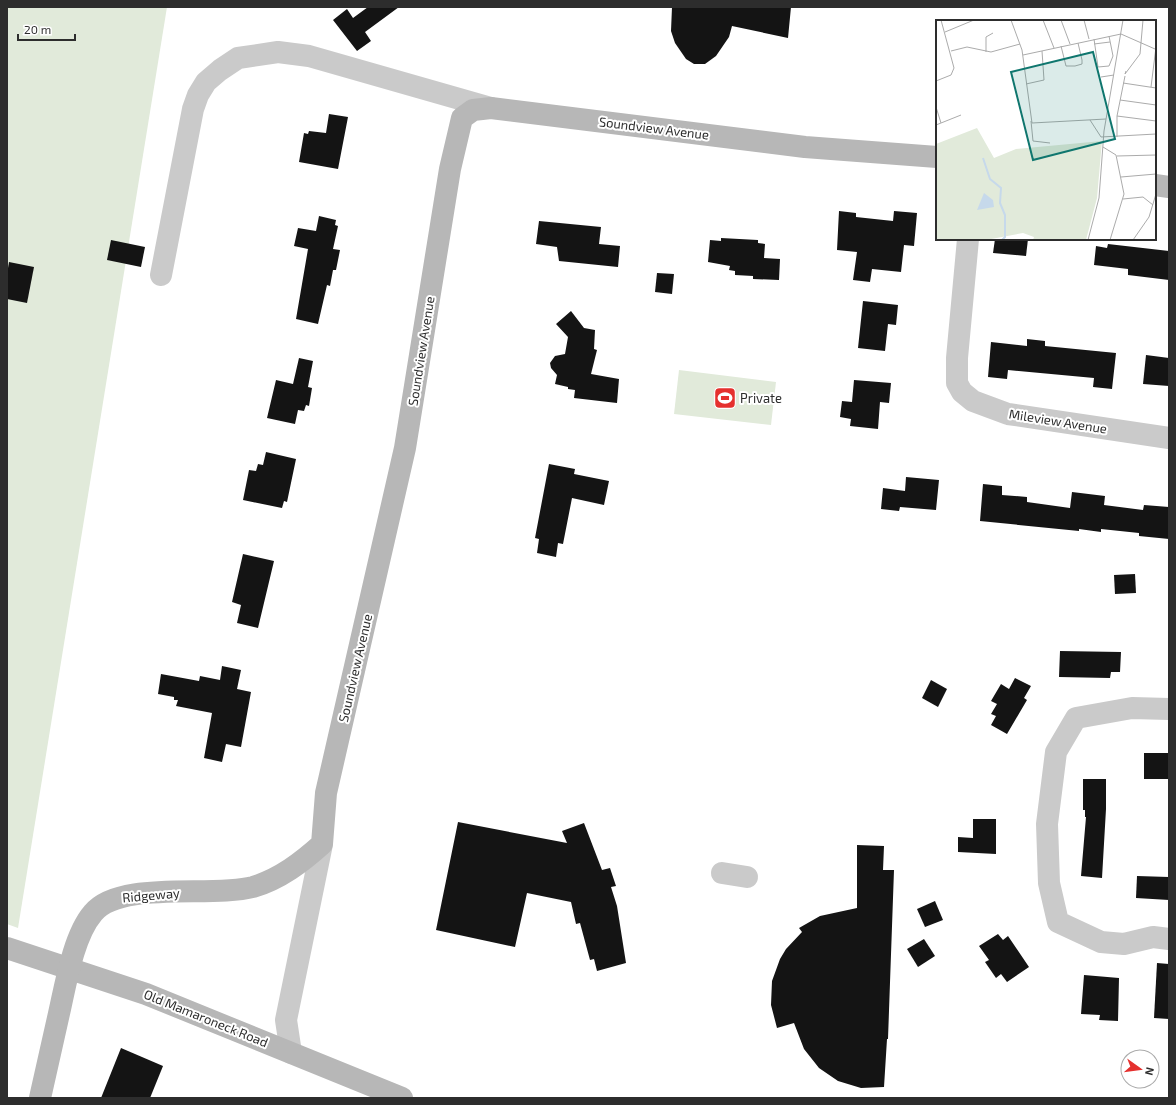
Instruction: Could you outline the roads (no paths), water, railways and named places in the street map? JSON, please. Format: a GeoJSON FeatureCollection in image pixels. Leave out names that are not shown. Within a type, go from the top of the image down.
{"type":"FeatureCollection","features":[{"type":"Feature","properties":{"kind":"street"},"geometry":{"type":"LineString","coordinates":[[161,275],[193,109],[198,95],[206,82],[238,58],[278,52],[309,56],[491,108]]}},
{"type":"Feature","properties":{"kind":"street","name":"Soundview Avenue"},"geometry":{"type":"LineString","coordinates":[[291,1053],[286,1020],[322,844],[326,793],[405,448],[450,169],[462,118],[472,110],[491,108],[805,147],[936,157]]}},
{"type":"Feature","properties":{"kind":"street"},"geometry":{"type":"LineString","coordinates":[[1156,185],[1169,187]]}},
{"type":"Feature","properties":{"kind":"street","name":"Mileview Avenue"},"geometry":{"type":"LineString","coordinates":[[968,240],[957,358],[957,383],[962,392],[973,401],[1008,414],[1169,438]]}},
{"type":"Feature","properties":{"kind":"street"},"geometry":{"type":"LineString","coordinates":[[1169,709],[1132,708],[1076,718],[1056,752],[1047,824],[1049,883],[1058,922],[1101,942],[1124,944],[1153,937],[1169,939]]}},
{"type":"Feature","properties":{"kind":"street","name":"Ridgeway"},"geometry":{"type":"LineString","coordinates":[[40,1098],[69,968],[82,931],[92,913],[103,903],[128,895],[226,891],[253,887],[273,880],[291,869],[322,844]]}},
{"type":"Feature","properties":{"kind":"street"},"geometry":{"type":"LineString","coordinates":[[722,873],[747,877]]}},
{"type":"Feature","properties":{"kind":"street","name":"Old Mamaroneck Road"},"geometry":{"type":"LineString","coordinates":[[7,948],[146,994],[402,1098]]}},
{"type":"Feature","properties":{"kind":"place","name":"Private"},"geometry":{"type":"Point","coordinates":[725,398]}}]}
